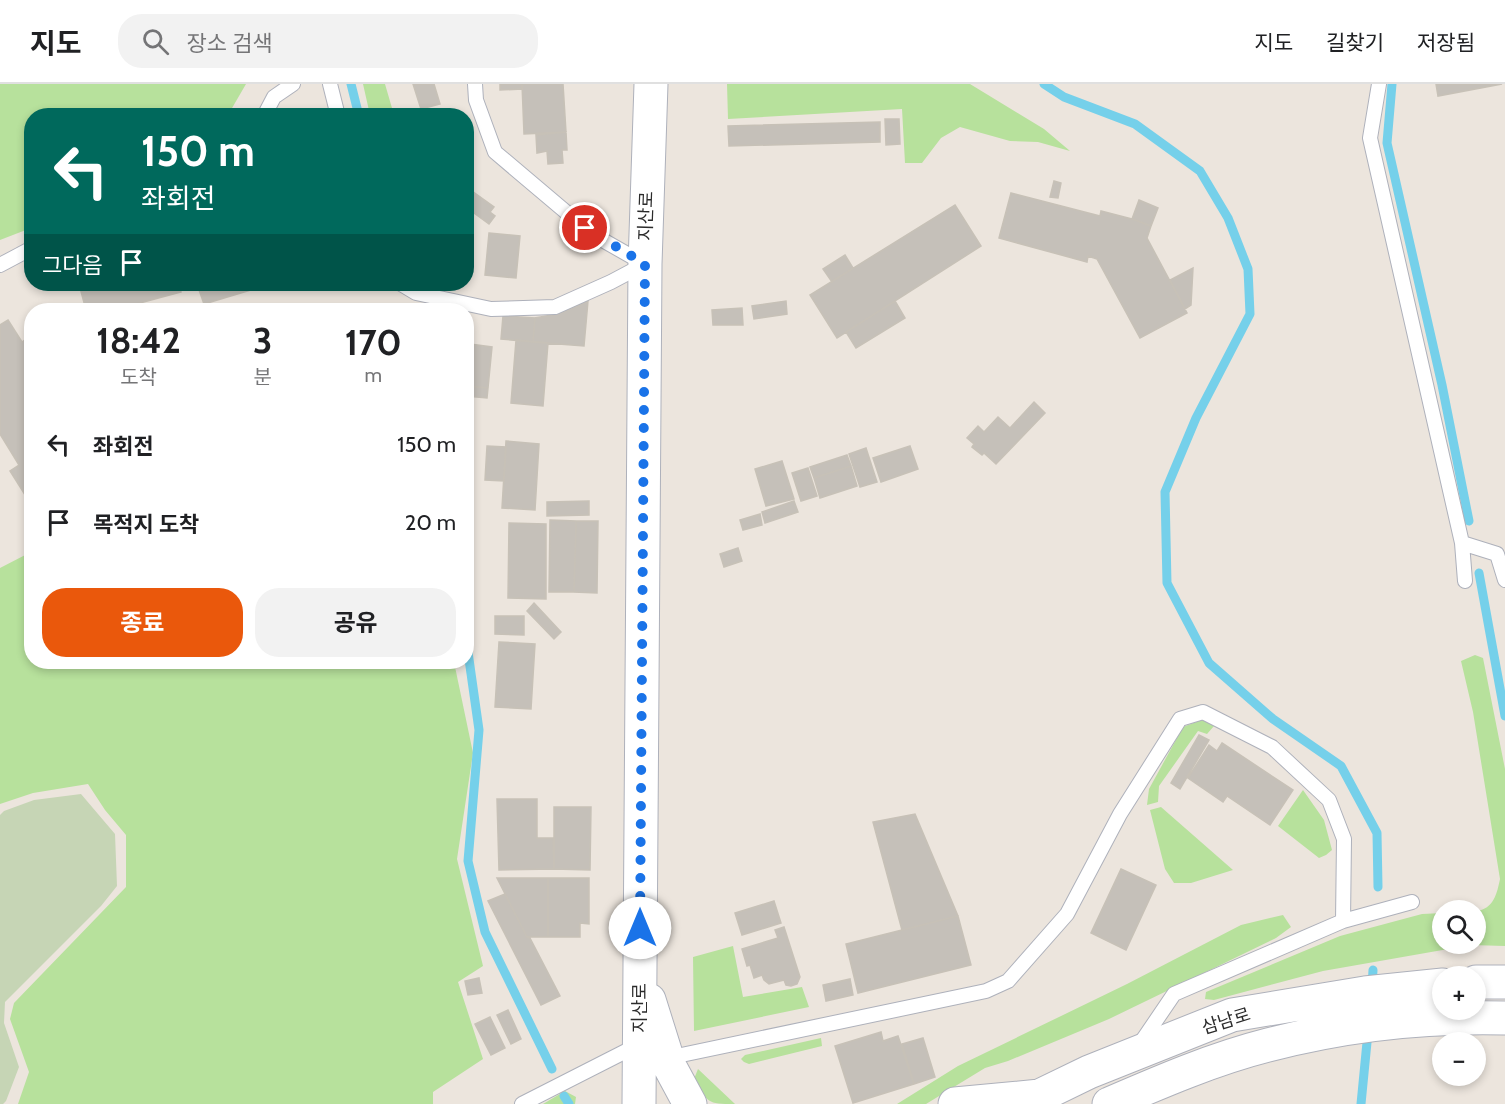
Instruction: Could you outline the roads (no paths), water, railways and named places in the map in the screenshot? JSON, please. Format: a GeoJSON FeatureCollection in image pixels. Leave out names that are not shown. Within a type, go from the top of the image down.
{"type":"FeatureCollection","features":[{"type":"Feature","properties":{"kind":"main road","name":"지산로"},"geometry":{"type":"LineString","coordinates":[[639,1104],[649,1055],[640,970],[645,264],[651,84]]}},
{"type":"Feature","properties":{"kind":"main road"},"geometry":{"type":"LineString","coordinates":[[1486,982],[1505,981]]}},
{"type":"Feature","properties":{"kind":"main road","name":"삼남로"},"geometry":{"type":"LineString","coordinates":[[1031,1100],[1089,1072],[1232,1015],[1377,992],[1432,986]]}},
{"type":"Feature","properties":{"kind":"main road","name":"삼남로"},"geometry":{"type":"LineString","coordinates":[[1109,1104],[1167,1079],[1268,1045],[1361,1027],[1462,1017],[1505,1018]]}},
{"type":"Feature","properties":{"kind":"main road"},"geometry":{"type":"LineString","coordinates":[[628,1104],[649,1055],[670,1067],[690,1104]]}},
{"type":"Feature","properties":{"kind":"main road"},"geometry":{"type":"LineString","coordinates":[[955,1104],[1031,1100]]}},
{"type":"Feature","properties":{"kind":"lane"},"geometry":{"type":"LineString","coordinates":[[268,108],[274,97],[293,84]]}},
{"type":"Feature","properties":{"kind":"lane"},"geometry":{"type":"LineString","coordinates":[[330,84],[336,108]]}},
{"type":"Feature","properties":{"kind":"lane"},"geometry":{"type":"LineString","coordinates":[[475,84],[476,100],[495,152],[592,234],[645,264]]}},
{"type":"Feature","properties":{"kind":"lane"},"geometry":{"type":"LineString","coordinates":[[1378,84],[1370,138],[1462,543],[1465,581]]}},
{"type":"Feature","properties":{"kind":"lane"},"geometry":{"type":"LineString","coordinates":[[0,265],[24,252]]}},
{"type":"Feature","properties":{"kind":"lane"},"geometry":{"type":"LineString","coordinates":[[474,305],[491,309],[555,307],[645,264]]}},
{"type":"Feature","properties":{"kind":"lane"},"geometry":{"type":"LineString","coordinates":[[413,291],[463,303]]}},
{"type":"Feature","properties":{"kind":"lane"},"geometry":{"type":"LineString","coordinates":[[1462,543],[1497,554],[1505,580]]}},
{"type":"Feature","properties":{"kind":"lane"},"geometry":{"type":"LineString","coordinates":[[522,1104],[649,1055],[986,991],[1008,981],[1067,914],[1120,814],[1180,719],[1203,712],[1272,747],[1329,800],[1344,838],[1343,921]]}},
{"type":"Feature","properties":{"kind":"lane"},"geometry":{"type":"LineString","coordinates":[[1132,1055],[1174,994],[1343,921],[1412,902]]}},
{"type":"Feature","properties":{"kind":"waterway"},"geometry":{"type":"LineString","coordinates":[[351,84],[357,108]]}},
{"type":"Feature","properties":{"kind":"waterway"},"geometry":{"type":"LineString","coordinates":[[1044,84],[1064,97],[1135,124],[1200,171],[1228,218],[1248,269],[1250,314],[1196,418],[1165,492],[1167,583],[1209,663],[1273,719],[1341,766],[1377,833],[1378,887]]}},
{"type":"Feature","properties":{"kind":"waterway"},"geometry":{"type":"LineString","coordinates":[[1392,84],[1387,143],[1442,385],[1469,521]]}},
{"type":"Feature","properties":{"kind":"waterway"},"geometry":{"type":"LineString","coordinates":[[1479,573],[1505,716]]}},
{"type":"Feature","properties":{"kind":"waterway"},"geometry":{"type":"LineString","coordinates":[[470,669],[479,730],[468,861],[485,932],[552,1069]]}},
{"type":"Feature","properties":{"kind":"waterway"},"geometry":{"type":"LineString","coordinates":[[1372,988],[1373,970]]}},
{"type":"Feature","properties":{"kind":"waterway"},"geometry":{"type":"LineString","coordinates":[[1361,1104],[1368,1032]]}},
{"type":"Feature","properties":{"kind":"waterway"},"geometry":{"type":"LineString","coordinates":[[564,1096],[569,1104]]}}]}
